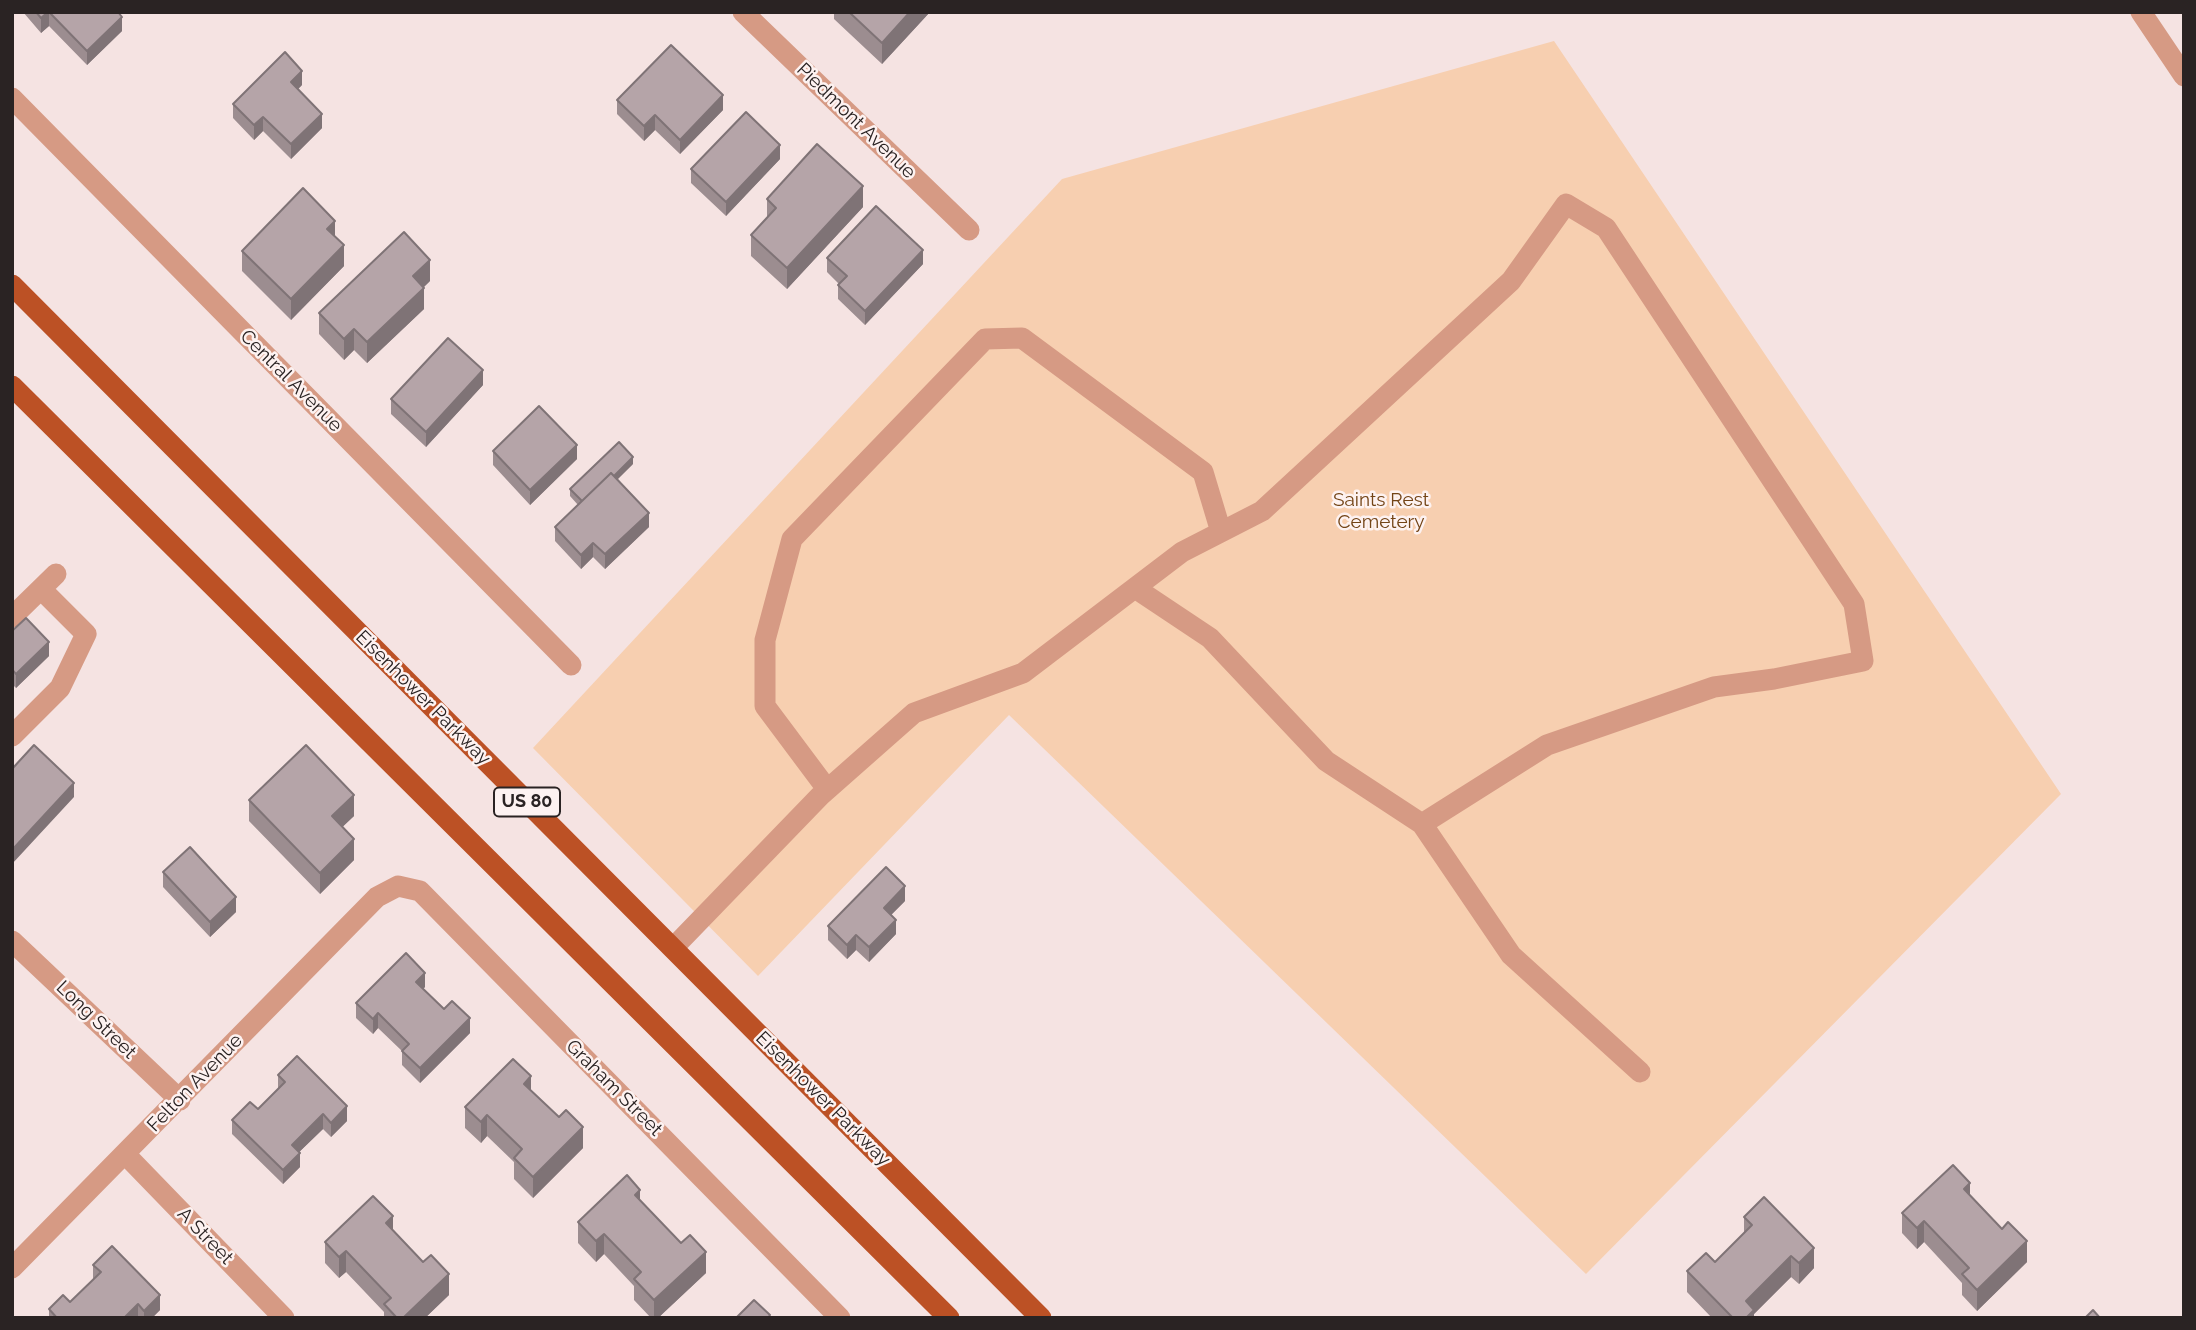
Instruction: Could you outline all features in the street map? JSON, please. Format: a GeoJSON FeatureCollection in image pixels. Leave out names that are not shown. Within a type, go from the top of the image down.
{"type":"FeatureCollection","features":[{"type":"Feature","properties":{"kind":"main road","name":"Eisenhower Parkway"},"geometry":{"type":"LineString","coordinates":[[12,285],[1041,1318]]}},
{"type":"Feature","properties":{"kind":"main road"},"geometry":{"type":"LineString","coordinates":[[12,386],[949,1318]]}},
{"type":"Feature","properties":{"kind":"street","name":"Piedmont Avenue"},"geometry":{"type":"LineString","coordinates":[[743,12],[969,230]]}},
{"type":"Feature","properties":{"kind":"street"},"geometry":{"type":"LineString","coordinates":[[2141,12],[2184,76]]}},
{"type":"Feature","properties":{"kind":"street","name":"Central Avenue"},"geometry":{"type":"LineString","coordinates":[[12,98],[570,665]]}},
{"type":"Feature","properties":{"kind":"street"},"geometry":{"type":"LineString","coordinates":[[673,948],[827,789],[914,713],[1023,673],[1182,552],[1262,511],[1511,281],[1566,204],[1606,228],[1854,604],[1863,661],[1774,679],[1714,687],[1547,745],[1422,824]]}},
{"type":"Feature","properties":{"kind":"street"},"geometry":{"type":"LineString","coordinates":[[827,789],[765,706],[765,640],[792,539],[985,339],[1022,338],[1203,472],[1221,532]]}},
{"type":"Feature","properties":{"kind":"street"},"geometry":{"type":"LineString","coordinates":[[12,617],[49,581],[86,634],[60,688],[12,736]]}},
{"type":"Feature","properties":{"kind":"street"},"geometry":{"type":"LineString","coordinates":[[1135,588],[1210,638],[1326,761],[1422,824],[1511,955],[1640,1072]]}},
{"type":"Feature","properties":{"kind":"street","name":"Graham Street"},"geometry":{"type":"LineString","coordinates":[[377,897],[398,886],[420,891],[840,1318]]}},
{"type":"Feature","properties":{"kind":"street","name":"Felton Avenue"},"geometry":{"type":"LineString","coordinates":[[12,1268],[377,897]]}},
{"type":"Feature","properties":{"kind":"street","name":"Long Street"},"geometry":{"type":"LineString","coordinates":[[12,941],[180,1100]]}},
{"type":"Feature","properties":{"kind":"street","name":"A Street"},"geometry":{"type":"LineString","coordinates":[[126,1155],[284,1318]]}},
{"type":"Feature","properties":{"kind":"green space","name":"Saints Rest Cemetery"},"geometry":{"type":"Polygon","coordinates":[[[1554,41],[2061,794],[1586,1274],[1009,715],[758,976],[533,748],[1062,179],[1554,41]]]}},
{"type":"Feature","properties":{"kind":"building"},"geometry":{"type":"Polygon","coordinates":[[[36,12],[48,12],[41,18],[36,12]]]}},
{"type":"Feature","properties":{"kind":"building"},"geometry":{"type":"Polygon","coordinates":[[[49,12],[118,12],[122,17],[87,51],[49,12]]]}},
{"type":"Feature","properties":{"kind":"building"},"geometry":{"type":"Polygon","coordinates":[[[849,12],[910,12],[882,43],[849,12]]]}},
{"type":"Feature","properties":{"kind":"building"},"geometry":{"type":"Polygon","coordinates":[[[671,45],[723,95],[680,140],[655,115],[644,126],[617,100],[671,45]]]}},
{"type":"Feature","properties":{"kind":"building"},"geometry":{"type":"Polygon","coordinates":[[[285,52],[302,71],[291,82],[322,114],[291,144],[263,117],[254,125],[233,104],[285,52]]]}},
{"type":"Feature","properties":{"kind":"building"},"geometry":{"type":"Polygon","coordinates":[[[746,112],[780,145],[726,202],[691,169],[746,112]]]}},
{"type":"Feature","properties":{"kind":"building"},"geometry":{"type":"Polygon","coordinates":[[[817,144],[863,186],[787,268],[751,235],[776,208],[767,199],[817,144]]]}},
{"type":"Feature","properties":{"kind":"building"},"geometry":{"type":"Polygon","coordinates":[[[303,188],[335,221],[327,229],[344,245],[291,299],[242,251],[303,188]]]}},
{"type":"Feature","properties":{"kind":"building"},"geometry":{"type":"Polygon","coordinates":[[[876,206],[923,250],[865,311],[838,285],[847,276],[827,258],[876,206]]]}},
{"type":"Feature","properties":{"kind":"building"},"geometry":{"type":"Polygon","coordinates":[[[404,232],[430,260],[413,276],[424,288],[367,342],[354,329],[344,339],[319,313],[404,232]]]}},
{"type":"Feature","properties":{"kind":"building"},"geometry":{"type":"Polygon","coordinates":[[[448,338],[483,370],[426,432],[391,399],[448,338]]]}},
{"type":"Feature","properties":{"kind":"building"},"geometry":{"type":"Polygon","coordinates":[[[539,406],[577,445],[530,490],[493,451],[539,406]]]}},
{"type":"Feature","properties":{"kind":"building"},"geometry":{"type":"Polygon","coordinates":[[[619,442],[633,457],[614,476],[611,473],[582,501],[570,489],[619,442]]]}},
{"type":"Feature","properties":{"kind":"building"},"geometry":{"type":"Polygon","coordinates":[[[611,473],[649,513],[605,554],[593,543],[581,555],[555,527],[611,473]]]}},
{"type":"Feature","properties":{"kind":"building"},"geometry":{"type":"Polygon","coordinates":[[[26,618],[49,642],[16,674],[12,669],[12,631],[26,618]]]}},
{"type":"Feature","properties":{"kind":"building"},"geometry":{"type":"Polygon","coordinates":[[[34,745],[74,783],[12,850],[12,769],[34,745]]]}},
{"type":"Feature","properties":{"kind":"building"},"geometry":{"type":"Polygon","coordinates":[[[306,745],[354,795],[332,816],[354,839],[320,873],[249,800],[306,745]]]}},
{"type":"Feature","properties":{"kind":"building"},"geometry":{"type":"Polygon","coordinates":[[[190,847],[236,897],[210,922],[163,872],[190,847]]]}},
{"type":"Feature","properties":{"kind":"building"},"geometry":{"type":"Polygon","coordinates":[[[886,867],[905,886],[884,908],[896,920],[869,947],[856,935],[847,945],[828,926],[886,867]]]}},
{"type":"Feature","properties":{"kind":"building"},"geometry":{"type":"Polygon","coordinates":[[[406,953],[425,973],[416,982],[444,1009],[452,1001],[470,1018],[420,1068],[402,1051],[409,1044],[378,1013],[373,1019],[356,1003],[406,953]]]}},
{"type":"Feature","properties":{"kind":"building"},"geometry":{"type":"Polygon","coordinates":[[[297,1056],[347,1106],[331,1123],[323,1114],[292,1145],[300,1153],[283,1170],[232,1120],[250,1102],[258,1109],[285,1082],[278,1075],[297,1056]]]}},
{"type":"Feature","properties":{"kind":"building"},"geometry":{"type":"Polygon","coordinates":[[[513,1059],[531,1076],[524,1084],[559,1117],[566,1110],[583,1127],[533,1177],[514,1158],[522,1149],[487,1115],[481,1122],[465,1107],[513,1059]]]}},
{"type":"Feature","properties":{"kind":"building"},"geometry":{"type":"Polygon","coordinates":[[[1953,1165],[1970,1183],[1964,1189],[2002,1229],[2008,1222],[2027,1241],[1977,1290],[1962,1274],[1969,1268],[1924,1221],[1917,1228],[1902,1213],[1953,1165]]]}},
{"type":"Feature","properties":{"kind":"building"},"geometry":{"type":"Polygon","coordinates":[[[627,1175],[640,1190],[635,1195],[681,1243],[690,1235],[706,1252],[654,1300],[634,1279],[641,1272],[604,1234],[596,1241],[578,1222],[627,1175]]]}},
{"type":"Feature","properties":{"kind":"building"},"geometry":{"type":"Polygon","coordinates":[[[373,1196],[393,1216],[386,1223],[423,1262],[431,1255],[449,1274],[403,1318],[397,1318],[384,1304],[391,1298],[346,1251],[339,1257],[325,1242],[373,1196]]]}},
{"type":"Feature","properties":{"kind":"building"},"geometry":{"type":"Polygon","coordinates":[[[1764,1197],[1814,1248],[1799,1263],[1791,1256],[1746,1301],[1754,1310],[1746,1318],[1733,1318],[1687,1271],[1706,1253],[1715,1262],[1752,1225],[1744,1217],[1764,1197]]]}},
{"type":"Feature","properties":{"kind":"building"},"geometry":{"type":"Polygon","coordinates":[[[112,1246],[160,1295],[144,1311],[138,1304],[124,1318],[57,1318],[49,1309],[63,1295],[70,1302],[101,1272],[93,1265],[112,1246]]]}},
{"type":"Feature","properties":{"kind":"building"},"geometry":{"type":"Polygon","coordinates":[[[754,1300],[770,1315],[768,1318],[736,1318],[754,1300]]]}},
{"type":"Feature","properties":{"kind":"building"},"geometry":{"type":"Polygon","coordinates":[[[2093,1310],[2100,1318],[2085,1318],[2093,1310]]]}}]}
